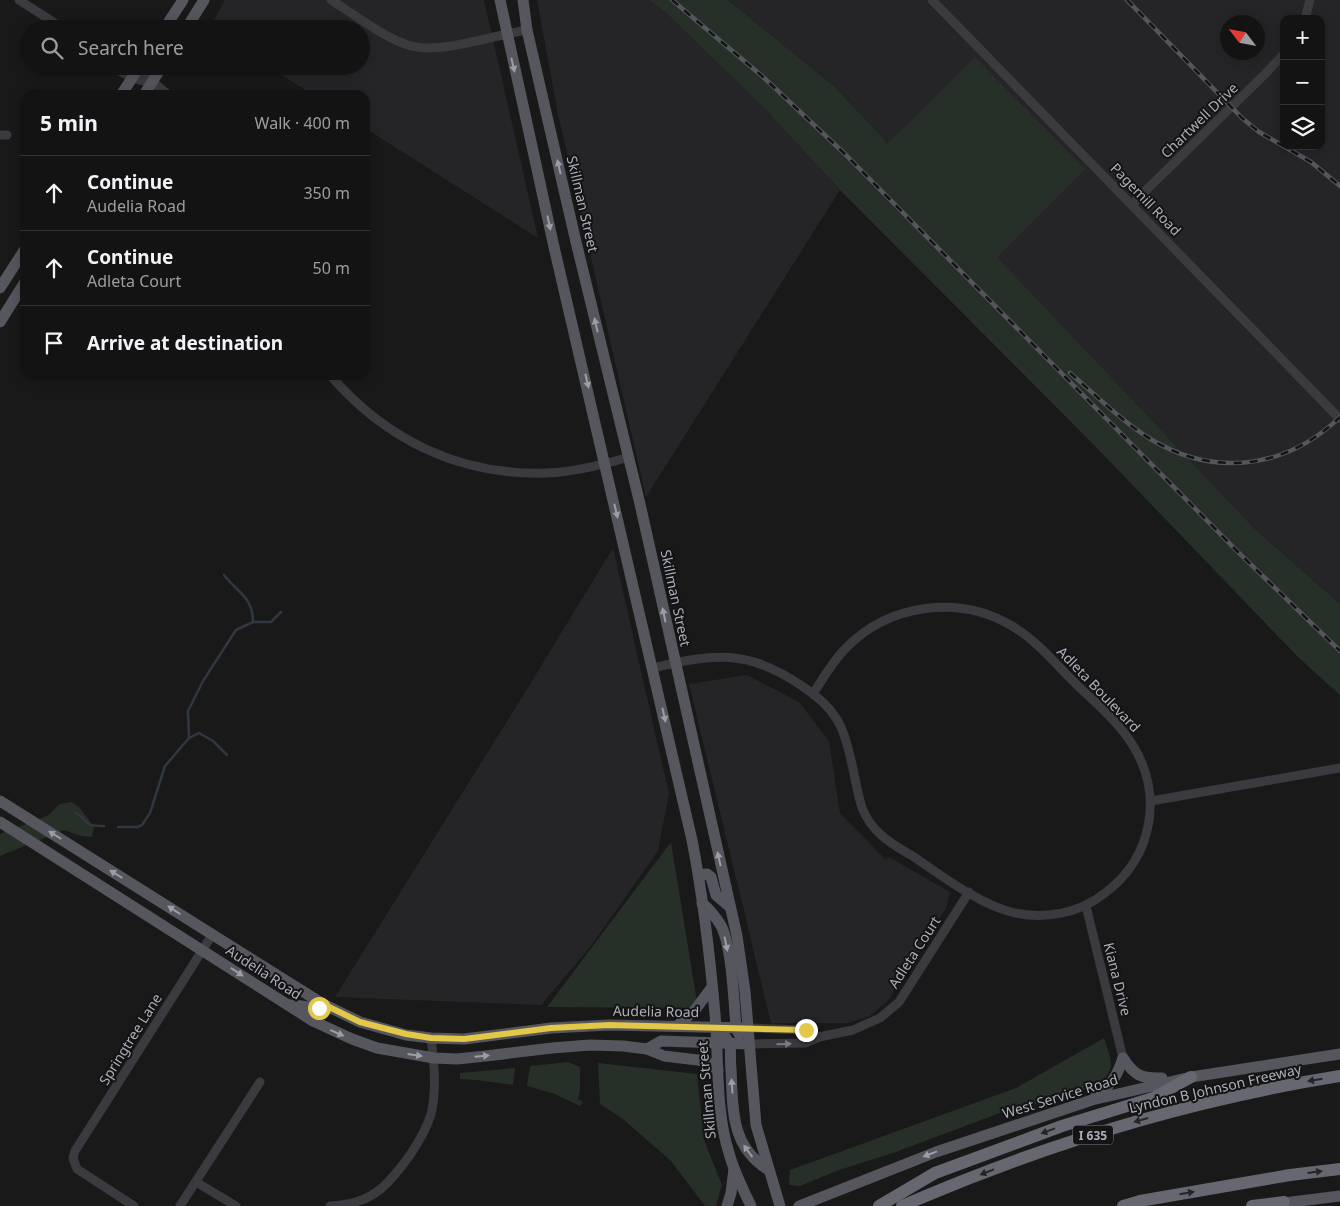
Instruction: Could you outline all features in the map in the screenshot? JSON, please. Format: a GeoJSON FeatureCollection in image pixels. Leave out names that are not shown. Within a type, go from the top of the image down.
{"type":"FeatureCollection","features":[{"type":"Feature","properties":{"kind":"highway","name":"Lyndon B Johnson Freeway"},"geometry":{"type":"LineString","coordinates":[[902,1206],[1031,1155],[1126,1124],[1281,1086],[1340,1076]]}},
{"type":"Feature","properties":{"kind":"highway"},"geometry":{"type":"LineString","coordinates":[[879,1206],[935,1173],[1062,1126],[1153,1098],[1191,1078]]}},
{"type":"Feature","properties":{"kind":"highway"},"geometry":{"type":"LineString","coordinates":[[1123,1206],[1140,1201],[1290,1175],[1340,1169]]}},
{"type":"Feature","properties":{"kind":"highway"},"geometry":{"type":"LineString","coordinates":[[1252,1206],[1284,1202]]}},
{"type":"Feature","properties":{"kind":"main road"},"geometry":{"type":"LineString","coordinates":[[170,20],[183,0]]}},
{"type":"Feature","properties":{"kind":"main road"},"geometry":{"type":"LineString","coordinates":[[192,20],[204,0]]}},
{"type":"Feature","properties":{"kind":"main road","name":"Skillman Street"},"geometry":{"type":"LineString","coordinates":[[500,0],[554,247],[606,464],[699,876],[716,1027],[724,1132],[734,1169],[751,1206]]}},
{"type":"Feature","properties":{"kind":"main road","name":"Skillman Street"},"geometry":{"type":"LineString","coordinates":[[523,0],[528,30],[576,242],[629,457],[737,936],[741,963],[742,1028],[749,1044],[756,1125],[767,1169],[780,1206]]}},
{"type":"Feature","properties":{"kind":"main road"},"geometry":{"type":"LineString","coordinates":[[124,90],[133,75]]}},
{"type":"Feature","properties":{"kind":"main road"},"geometry":{"type":"LineString","coordinates":[[147,90],[157,75]]}},
{"type":"Feature","properties":{"kind":"main road"},"geometry":{"type":"LineString","coordinates":[[554,247],[576,242]]}},
{"type":"Feature","properties":{"kind":"main road"},"geometry":{"type":"LineString","coordinates":[[17,295],[1,282],[20,255]]}},
{"type":"Feature","properties":{"kind":"main road"},"geometry":{"type":"LineString","coordinates":[[0,322],[20,290]]}},
{"type":"Feature","properties":{"kind":"main road","name":"Audelia Road"},"geometry":{"type":"LineString","coordinates":[[0,801],[323,1004],[368,1024],[406,1034],[431,1038],[464,1039],[551,1028],[584,1026],[742,1028]]}},
{"type":"Feature","properties":{"kind":"main road","name":"Audelia Road"},"geometry":{"type":"LineString","coordinates":[[0,822],[313,1021],[357,1041],[396,1052],[434,1058],[486,1056],[590,1045],[647,1049],[661,1041],[749,1044]]}},
{"type":"Feature","properties":{"kind":"main road"},"geometry":{"type":"LineString","coordinates":[[699,876],[707,874],[711,877],[716,895],[730,907]]}},
{"type":"Feature","properties":{"kind":"main road"},"geometry":{"type":"LineString","coordinates":[[702,903],[712,912],[722,926],[742,1028]]}},
{"type":"Feature","properties":{"kind":"main road"},"geometry":{"type":"LineString","coordinates":[[677,1026],[695,1010],[712,987]]}},
{"type":"Feature","properties":{"kind":"main road"},"geometry":{"type":"LineString","coordinates":[[288,1005],[300,1004],[319,1008],[323,1004]]}},
{"type":"Feature","properties":{"kind":"main road"},"geometry":{"type":"LineString","coordinates":[[584,1026],[590,1045]]}},
{"type":"Feature","properties":{"kind":"main road"},"geometry":{"type":"LineString","coordinates":[[716,1027],[724,1034],[730,1044],[733,1102],[738,1134],[749,1155],[767,1169]]}},
{"type":"Feature","properties":{"kind":"main road"},"geometry":{"type":"LineString","coordinates":[[647,1049],[664,1056],[706,1062],[718,1070]]}},
{"type":"Feature","properties":{"kind":"main road","name":"West Service Road"},"geometry":{"type":"LineString","coordinates":[[799,1206],[936,1152],[1092,1100],[1191,1078],[1340,1054]]}},
{"type":"Feature","properties":{"kind":"main road"},"geometry":{"type":"LineString","coordinates":[[1123,1058],[1130,1069],[1138,1075],[1149,1078],[1191,1078]]}},
{"type":"Feature","properties":{"kind":"main road"},"geometry":{"type":"LineString","coordinates":[[1092,1100],[1110,1086],[1119,1071],[1123,1058]]}},
{"type":"Feature","properties":{"kind":"main road"},"geometry":{"type":"LineString","coordinates":[[727,1206],[731,1193],[734,1169]]}},
{"type":"Feature","properties":{"kind":"main road"},"geometry":{"type":"LineString","coordinates":[[820,1206],[834,1192]]}},
{"type":"Feature","properties":{"kind":"main road"},"geometry":{"type":"LineString","coordinates":[[1267,1206],[1284,1202],[1340,1196]]}},
{"type":"Feature","properties":{"kind":"street"},"geometry":{"type":"LineString","coordinates":[[19,0],[50,20]]}},
{"type":"Feature","properties":{"kind":"street"},"geometry":{"type":"LineString","coordinates":[[331,0],[363,20]]}},
{"type":"Feature","properties":{"kind":"street","name":"Pagemill Road"},"geometry":{"type":"LineString","coordinates":[[932,0],[1340,419]]}},
{"type":"Feature","properties":{"kind":"street"},"geometry":{"type":"LineString","coordinates":[[1306,15],[1310,0]]}},
{"type":"Feature","properties":{"kind":"street"},"geometry":{"type":"LineString","coordinates":[[370,25],[391,38],[412,46],[432,48],[528,30]]}},
{"type":"Feature","properties":{"kind":"street","name":"Chartwell Drive"},"geometry":{"type":"LineString","coordinates":[[1132,204],[1280,58]]}},
{"type":"Feature","properties":{"kind":"street"},"geometry":{"type":"LineString","coordinates":[[142,75],[162,90]]}},
{"type":"Feature","properties":{"kind":"street"},"geometry":{"type":"LineString","coordinates":[[335,380],[364,411],[383,426],[414,444],[461,462],[486,469],[529,473],[571,471],[629,457]]}},
{"type":"Feature","properties":{"kind":"street","name":"Adleta Boulevard"},"geometry":{"type":"LineString","coordinates":[[652,668],[711,656],[746,659],[774,669],[813,694],[826,705],[841,727],[862,808],[878,833],[969,892],[1004,910],[1023,915],[1045,916],[1086,906],[1112,888],[1127,873],[1140,851],[1147,832],[1151,801],[1143,764],[1124,732],[1036,643],[1012,626],[988,615],[960,608],[929,608],[903,613],[881,622],[856,639],[846,648],[813,694]]}},
{"type":"Feature","properties":{"kind":"street"},"geometry":{"type":"LineString","coordinates":[[1151,801],[1340,768]]}},
{"type":"Feature","properties":{"kind":"street","name":"Adleta Court"},"geometry":{"type":"LineString","coordinates":[[749,1044],[805,1043],[819,1037],[843,1033],[880,1018],[899,1002],[969,892]]}},
{"type":"Feature","properties":{"kind":"street","name":"Kiana Drive"},"geometry":{"type":"LineString","coordinates":[[1086,906],[1123,1058]]}},
{"type":"Feature","properties":{"kind":"street","name":"Springtree Lane"},"geometry":{"type":"LineString","coordinates":[[134,1206],[77,1169],[73,1158],[75,1151],[212,935]]}},
{"type":"Feature","properties":{"kind":"street","name":"Adleta Court"},"geometry":{"type":"LineString","coordinates":[[742,1028],[806,1030],[819,1037]]}},
{"type":"Feature","properties":{"kind":"street"},"geometry":{"type":"LineString","coordinates":[[330,1206],[368,1198],[384,1188],[414,1148],[431,1115],[434,1094],[434,1058],[431,1038]]}},
{"type":"Feature","properties":{"kind":"street"},"geometry":{"type":"LineString","coordinates":[[180,1206],[260,1082]]}},
{"type":"Feature","properties":{"kind":"street"},"geometry":{"type":"LineString","coordinates":[[196,1182],[236,1206]]}},
{"type":"Feature","properties":{"kind":"shaded area"},"geometry":{"type":"Polygon","coordinates":[[[225,0],[484,0],[538,238],[370,131],[370,90],[305,90],[282,75],[370,75],[370,20],[214,20],[225,0]]]}},
{"type":"Feature","properties":{"kind":"shaded area"},"geometry":{"type":"Polygon","coordinates":[[[537,0],[649,0],[666,13],[764,108],[840,190],[646,497],[558,114],[537,0]]]}},
{"type":"Feature","properties":{"kind":"shaded area"},"geometry":{"type":"Polygon","coordinates":[[[649,0],[728,0],[834,86],[888,143],[975,57],[1085,169],[997,257],[1254,528],[1340,604],[1340,695],[1298,657],[1094,445],[840,190],[764,108],[666,13],[649,0]]]}},
{"type":"Feature","properties":{"kind":"shaded area"},"geometry":{"type":"Polygon","coordinates":[[[728,0],[1340,0],[1340,604],[1254,528],[834,86],[728,0]]]}},
{"type":"Feature","properties":{"kind":"shaded area"},"geometry":{"type":"Polygon","coordinates":[[[613,548],[669,794],[658,851],[591,946],[541,1005],[335,997],[524,694],[613,548]]]}},
{"type":"Feature","properties":{"kind":"shaded area"},"geometry":{"type":"Polygon","coordinates":[[[747,675],[799,702],[829,741],[840,813],[886,860],[889,857],[950,892],[946,908],[887,1002],[870,1016],[848,1023],[771,1023],[689,684],[747,675]]]}},
{"type":"Feature","properties":{"kind":"shaded area"},"geometry":{"type":"Polygon","coordinates":[[[71,802],[79,807],[94,827],[92,837],[81,836],[64,830],[0,856],[0,834],[47,816],[60,804],[71,802]]]}},
{"type":"Feature","properties":{"kind":"shaded area"},"geometry":{"type":"Polygon","coordinates":[[[671,842],[698,1008],[547,1007],[671,842]]]}},
{"type":"Feature","properties":{"kind":"shaded area"},"geometry":{"type":"Polygon","coordinates":[[[1104,1038],[1111,1065],[1108,1074],[1097,1084],[1087,1089],[1051,1100],[1019,1106],[893,1153],[839,1170],[800,1186],[789,1185],[790,1170],[1016,1088],[1104,1038]]]}},
{"type":"Feature","properties":{"kind":"shaded area"},"geometry":{"type":"Polygon","coordinates":[[[568,1062],[580,1067],[578,1099],[583,1102],[580,1106],[555,1094],[527,1086],[530,1066],[568,1062]]]}},
{"type":"Feature","properties":{"kind":"shaded area"},"geometry":{"type":"Polygon","coordinates":[[[598,1063],[697,1074],[704,1140],[722,1185],[716,1206],[705,1206],[671,1161],[623,1119],[600,1104],[598,1063]]]}},
{"type":"Feature","properties":{"kind":"shaded area"},"geometry":{"type":"Polygon","coordinates":[[[515,1068],[513,1085],[460,1079],[460,1073],[515,1068]]]}},
{"type":"Feature","properties":{"kind":"waterway"},"geometry":{"type":"LineString","coordinates":[[189,738],[188,711],[203,681],[236,630],[253,622],[248,601],[224,575]]}},
{"type":"Feature","properties":{"kind":"waterway"},"geometry":{"type":"LineString","coordinates":[[254,622],[271,622],[281,612]]}},
{"type":"Feature","properties":{"kind":"waterway"},"geometry":{"type":"LineString","coordinates":[[118,827],[137,827],[142,825],[150,813],[165,766],[189,738],[199,733],[213,741],[227,755]]}},
{"type":"Feature","properties":{"kind":"waterway"},"geometry":{"type":"LineString","coordinates":[[76,813],[89,824],[104,826]]}},
{"type":"Feature","properties":{"kind":"railway"},"geometry":{"type":"LineString","coordinates":[[672,0],[762,76],[846,155],[1238,552],[1340,651]]}},
{"type":"Feature","properties":{"kind":"railway"},"geometry":{"type":"LineString","coordinates":[[1127,0],[1242,118],[1259,132],[1311,162],[1340,186]]}},
{"type":"Feature","properties":{"kind":"railway"},"geometry":{"type":"LineString","coordinates":[[1070,373],[1141,433],[1176,452],[1201,460],[1226,463],[1250,462],[1274,457],[1297,447],[1319,434],[1340,417]]}},
{"type":"Feature","properties":{"kind":"route"},"geometry":{"type":"LineString","coordinates":[[319,1008],[323,1004],[360,1022],[383,1029],[431,1038],[464,1039],[551,1028],[609,1025],[806,1030]]}}]}
